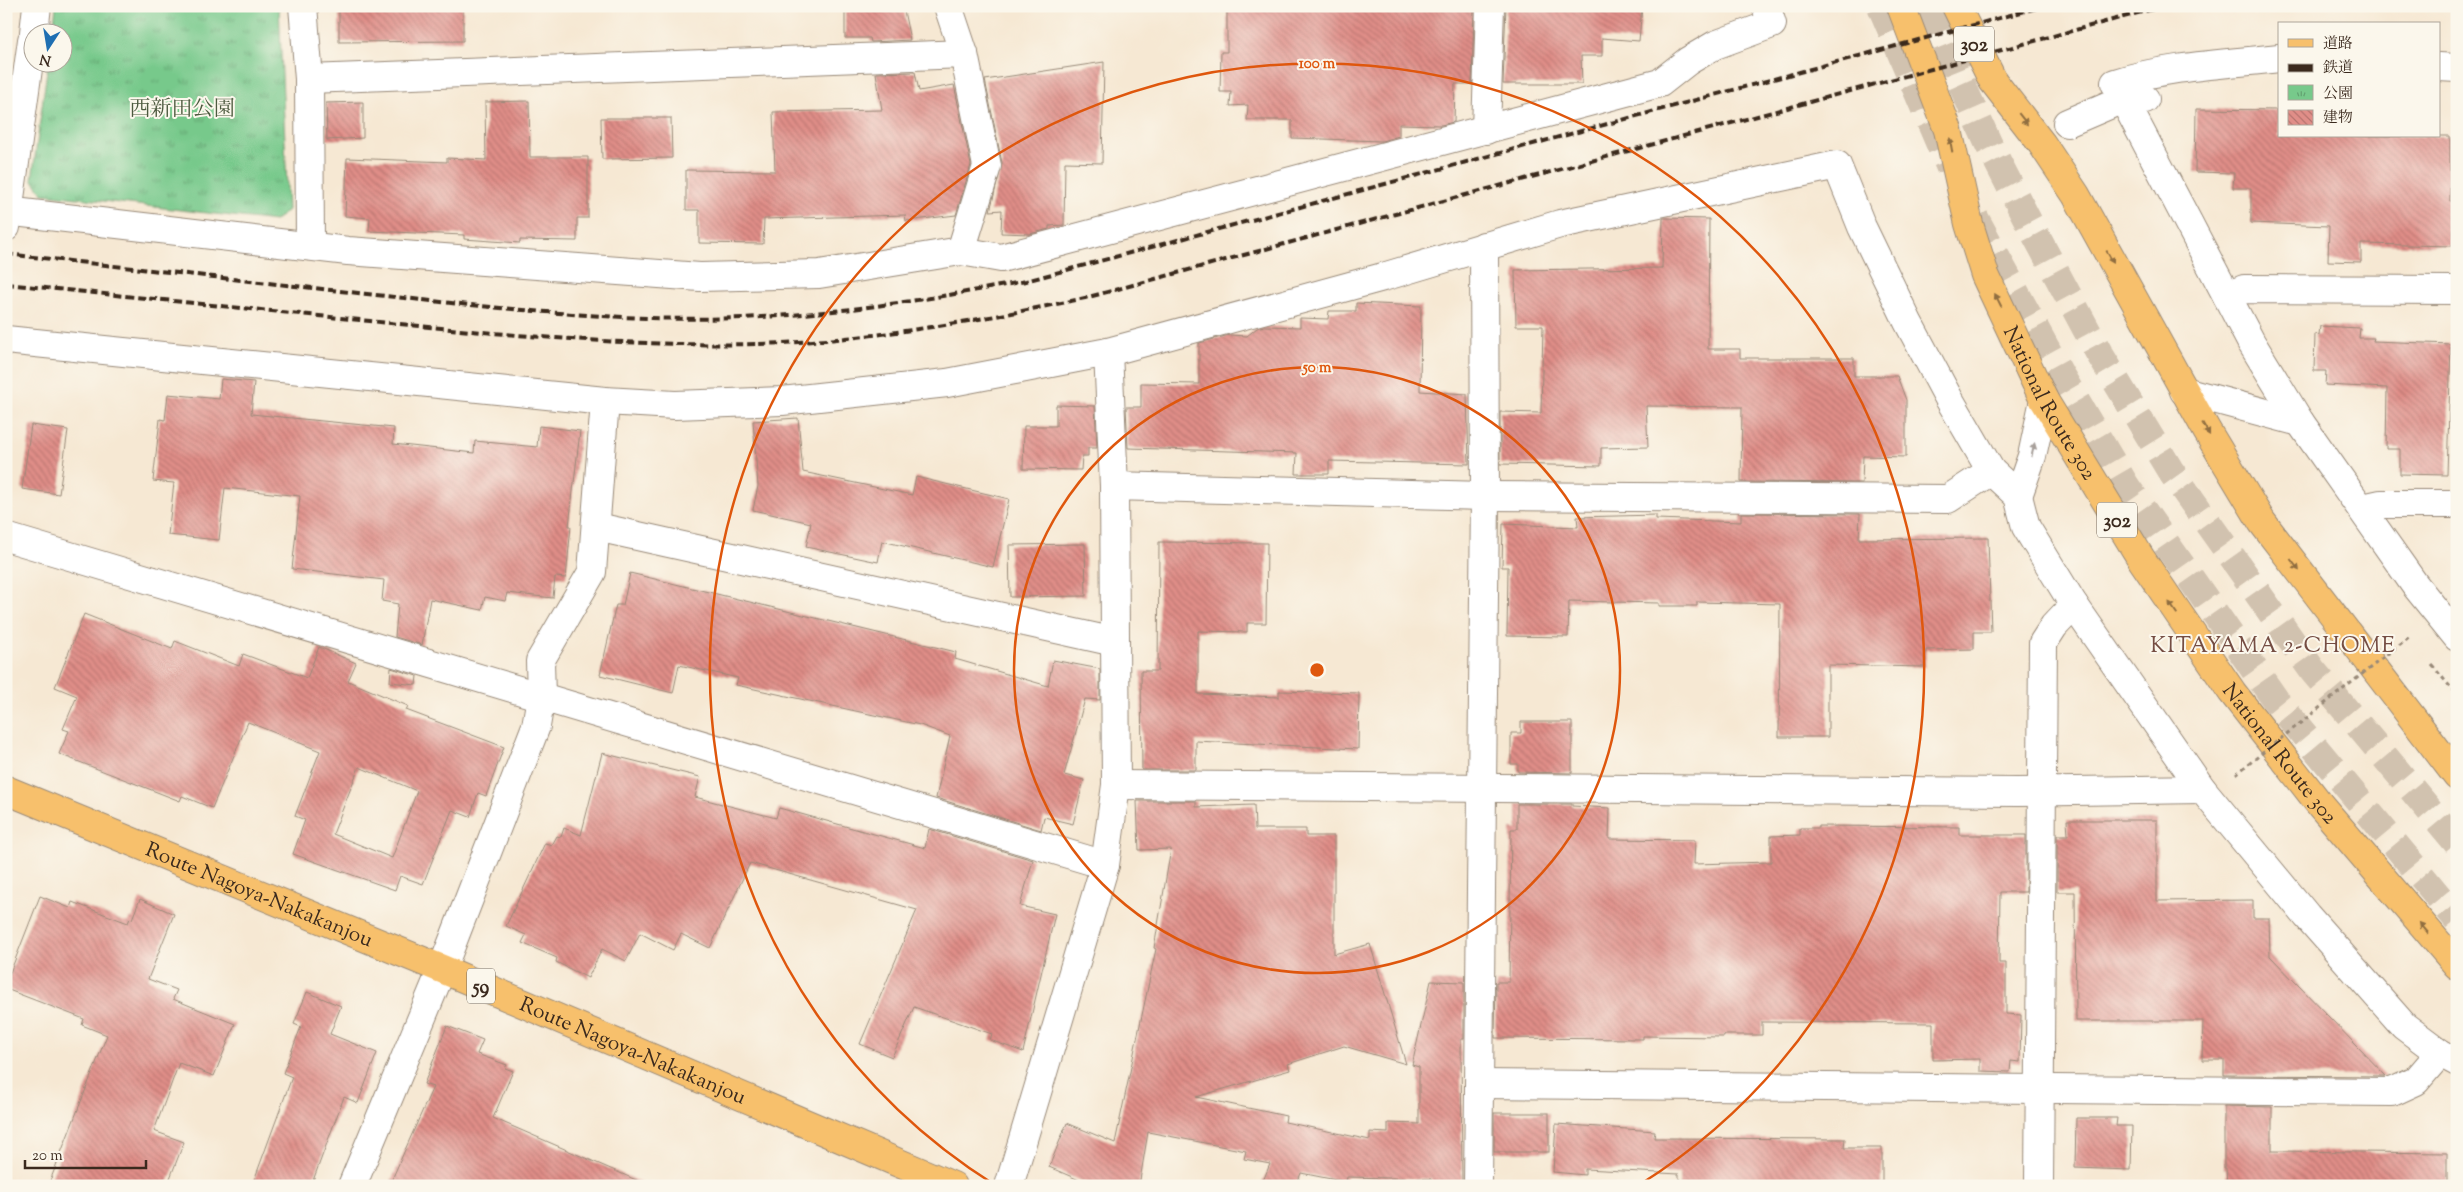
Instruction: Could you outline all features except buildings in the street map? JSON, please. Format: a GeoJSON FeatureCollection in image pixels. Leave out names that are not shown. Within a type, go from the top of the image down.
{"type":"FeatureCollection","features":[{"type":"Feature","properties":{"kind":"main road","name":"National Route 302"},"geometry":{"type":"LineString","coordinates":[[1901,6],[1948,130],[1969,224],[1985,275],[2044,400],[2142,560],[2232,692],[2321,806],[2457,965]]}},
{"type":"Feature","properties":{"kind":"main road","name":"302"},"geometry":{"type":"LineString","coordinates":[[1956,6],[1993,81],[2042,144],[2076,195],[2184,391],[2262,522],[2457,776]]}},
{"type":"Feature","properties":{"kind":"main road","name":"Route Nagoya-Nakakanjou"},"geometry":{"type":"LineString","coordinates":[[6,790],[442,969],[937,1183]]}},
{"type":"Feature","properties":{"kind":"street"},"geometry":{"type":"LineString","coordinates":[[35,22],[37,6]]}},
{"type":"Feature","properties":{"kind":"street"},"geometry":{"type":"LineString","coordinates":[[303,6],[309,79],[310,245]]}},
{"type":"Feature","properties":{"kind":"street"},"geometry":{"type":"LineString","coordinates":[[948,6],[964,54],[987,166],[961,251]]}},
{"type":"Feature","properties":{"kind":"street"},"geometry":{"type":"LineString","coordinates":[[1486,130],[1490,6]]}},
{"type":"Feature","properties":{"kind":"street"},"geometry":{"type":"LineString","coordinates":[[27,72],[7,216],[310,245],[348,251],[521,265],[700,277],[819,274],[961,251],[1001,258],[1660,83],[1688,61],[1714,45],[1772,24],[1766,6]]}},
{"type":"Feature","properties":{"kind":"street"},"geometry":{"type":"LineString","coordinates":[[309,79],[964,54]]}},
{"type":"Feature","properties":{"kind":"street"},"geometry":{"type":"LineString","coordinates":[[2278,58],[2180,68],[2144,74],[2115,83],[2134,99],[2227,296],[2251,342],[2300,422],[2363,508],[2415,585],[2457,637]]}},
{"type":"Feature","properties":{"kind":"street"},"geometry":{"type":"LineString","coordinates":[[2440,67],[2457,68]]}},
{"type":"Feature","properties":{"kind":"street"},"geometry":{"type":"LineString","coordinates":[[2067,123],[2134,99]]}},
{"type":"Feature","properties":{"kind":"street"},"geometry":{"type":"LineString","coordinates":[[6,340],[605,401],[675,405],[782,402],[948,383],[1108,352],[1383,278],[1560,224],[1837,165],[1862,227],[1908,322],[1990,471],[2018,496]]}},
{"type":"Feature","properties":{"kind":"street"},"geometry":{"type":"LineString","coordinates":[[1478,1186],[1485,496],[1484,246]]}},
{"type":"Feature","properties":{"kind":"street"},"geometry":{"type":"LineString","coordinates":[[2227,296],[2244,289],[2457,290]]}},
{"type":"Feature","properties":{"kind":"street"},"geometry":{"type":"LineString","coordinates":[[1009,1186],[1105,865],[1116,785],[1114,486],[1108,352]]}},
{"type":"Feature","properties":{"kind":"street"},"geometry":{"type":"LineString","coordinates":[[2184,391],[2300,422]]}},
{"type":"Feature","properties":{"kind":"street"},"geometry":{"type":"LineString","coordinates":[[1480,1084],[2392,1092],[2416,1080],[2448,1057],[2404,1026],[2307,916],[2202,790],[2074,604],[2026,527],[2018,496],[2032,456],[2044,400]]}},
{"type":"Feature","properties":{"kind":"street"},"geometry":{"type":"LineString","coordinates":[[352,1186],[442,969],[536,726],[541,697],[540,661],[592,572],[597,527],[605,401]]}},
{"type":"Feature","properties":{"kind":"street"},"geometry":{"type":"LineString","coordinates":[[1114,486],[1485,496],[1948,499],[1990,471]]}},
{"type":"Feature","properties":{"kind":"street"},"geometry":{"type":"LineString","coordinates":[[2363,508],[2381,504],[2457,504]]}},
{"type":"Feature","properties":{"kind":"street"},"geometry":{"type":"LineString","coordinates":[[597,527],[1115,642]]}},
{"type":"Feature","properties":{"kind":"street"},"geometry":{"type":"LineString","coordinates":[[6,537],[1105,865]]}},
{"type":"Feature","properties":{"kind":"street"},"geometry":{"type":"LineString","coordinates":[[2039,1186],[2043,643],[2054,626],[2074,604]]}},
{"type":"Feature","properties":{"kind":"street"},"geometry":{"type":"LineString","coordinates":[[1116,785],[2042,792],[2202,790]]}},
{"type":"Feature","properties":{"kind":"path"},"geometry":{"type":"LineString","coordinates":[[2236,774],[2410,637]]}},
{"type":"Feature","properties":{"kind":"green space","name":"西新田公園"},"geometry":{"type":"Polygon","coordinates":[[[56,6],[279,6],[288,210],[275,221],[43,194],[32,179],[47,72],[72,72],[72,22],[54,22],[56,6]]]}},
{"type":"Feature","properties":{"kind":"tunnel"},"geometry":{"type":"LineString","coordinates":[[1881,6],[1950,168]]}},
{"type":"Feature","properties":{"kind":"tunnel"},"geometry":{"type":"LineString","coordinates":[[1930,6],[1989,145],[2027,219],[2099,353],[2170,470],[2313,671],[2457,843]]}},
{"type":"Feature","properties":{"kind":"tunnel"},"geometry":{"type":"LineString","coordinates":[[1975,218],[2060,374],[2126,486],[2277,702],[2457,919]]}},
{"type":"Feature","properties":{"kind":"railway"},"geometry":{"type":"LineString","coordinates":[[6,254],[431,301],[620,317],[715,319],[794,315],[861,308],[927,299],[1026,281],[2044,6]]}},
{"type":"Feature","properties":{"kind":"railway"},"geometry":{"type":"LineString","coordinates":[[6,284],[466,331],[659,344],[756,344],[839,339],[880,334],[963,322],[1085,298],[2164,6]]}},
{"type":"Feature","properties":{"kind":"district","name":"KITAYAMA 2-CHOME"},"geometry":{"type":"Point","coordinates":[2273,644]}}]}
